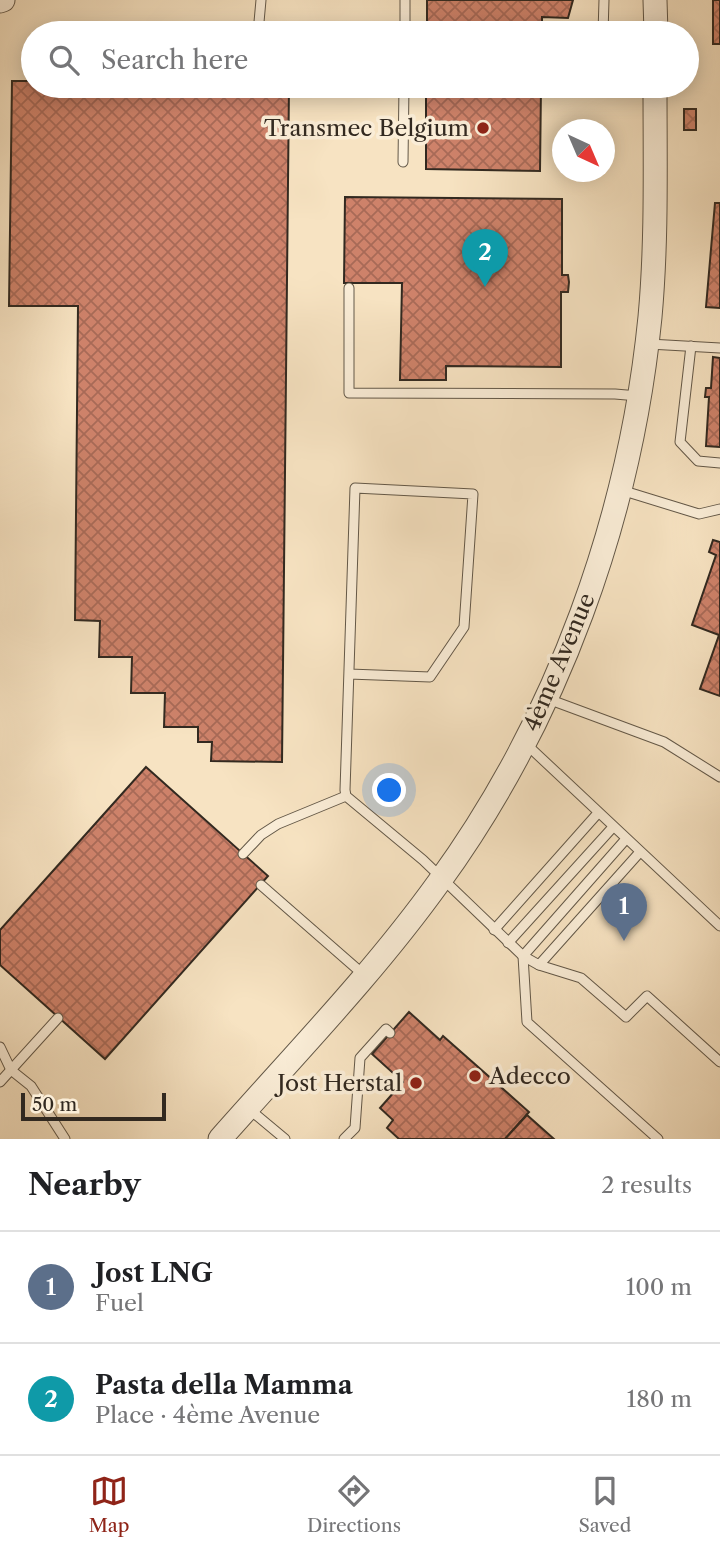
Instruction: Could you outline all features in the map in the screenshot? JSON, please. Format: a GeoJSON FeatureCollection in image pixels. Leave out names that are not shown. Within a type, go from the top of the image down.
{"type":"FeatureCollection","features":[{"type":"Feature","properties":{"kind":"street"},"geometry":{"type":"LineString","coordinates":[[655,0],[656,21]]}},
{"type":"Feature","properties":{"kind":"street","name":"4ème Avenue"},"geometry":{"type":"LineString","coordinates":[[220,1139],[365,976],[441,879],[486,810],[546,699],[589,593],[619,490],[639,396],[647,344],[653,232],[655,98]]}},
{"type":"Feature","properties":{"kind":"lane"},"geometry":{"type":"LineString","coordinates":[[259,21],[261,0]]}},
{"type":"Feature","properties":{"kind":"lane"},"geometry":{"type":"LineString","coordinates":[[405,0],[405,21]]}},
{"type":"Feature","properties":{"kind":"lane"},"geometry":{"type":"LineString","coordinates":[[603,21],[604,0]]}},
{"type":"Feature","properties":{"kind":"lane"},"geometry":{"type":"LineString","coordinates":[[404,98],[404,162]]}},
{"type":"Feature","properties":{"kind":"lane"},"geometry":{"type":"LineString","coordinates":[[349,288],[349,393],[639,396]]}},
{"type":"Feature","properties":{"kind":"lane"},"geometry":{"type":"LineString","coordinates":[[647,344],[720,348]]}},
{"type":"Feature","properties":{"kind":"lane"},"geometry":{"type":"LineString","coordinates":[[691,346],[680,442],[698,461],[720,463]]}},
{"type":"Feature","properties":{"kind":"lane"},"geometry":{"type":"LineString","coordinates":[[346,796],[349,674],[355,488],[473,494],[464,627],[444,657],[430,677],[349,674]]}},
{"type":"Feature","properties":{"kind":"lane"},"geometry":{"type":"LineString","coordinates":[[619,490],[699,514],[720,509]]}},
{"type":"Feature","properties":{"kind":"lane"},"geometry":{"type":"LineString","coordinates":[[546,699],[664,742],[720,777]]}},
{"type":"Feature","properties":{"kind":"lane"},"geometry":{"type":"LineString","coordinates":[[524,743],[720,926]]}},
{"type":"Feature","properties":{"kind":"lane"},"geometry":{"type":"LineString","coordinates":[[243,854],[261,835],[278,824],[346,796]]}},
{"type":"Feature","properties":{"kind":"lane"},"geometry":{"type":"LineString","coordinates":[[346,796],[424,860],[523,956],[539,965],[581,978],[626,1017],[647,996],[720,1062]]}},
{"type":"Feature","properties":{"kind":"lane"},"geometry":{"type":"LineString","coordinates":[[494,930],[598,813]]}},
{"type":"Feature","properties":{"kind":"lane"},"geometry":{"type":"LineString","coordinates":[[508,943],[613,827]]}},
{"type":"Feature","properties":{"kind":"lane"},"geometry":{"type":"LineString","coordinates":[[626,839],[523,956],[527,1022],[657,1139]]}},
{"type":"Feature","properties":{"kind":"lane"},"geometry":{"type":"LineString","coordinates":[[539,965],[640,852]]}},
{"type":"Feature","properties":{"kind":"lane"},"geometry":{"type":"LineString","coordinates":[[261,885],[365,976]]}},
{"type":"Feature","properties":{"kind":"lane"},"geometry":{"type":"LineString","coordinates":[[0,1083],[58,1018]]}},
{"type":"Feature","properties":{"kind":"lane"},"geometry":{"type":"LineString","coordinates":[[344,1139],[355,1128],[360,1058],[386,1029],[390,1033]]}},
{"type":"Feature","properties":{"kind":"lane"},"geometry":{"type":"LineString","coordinates":[[0,1047],[11,1070],[31,1086],[65,1139]]}},
{"type":"Feature","properties":{"kind":"lane"},"geometry":{"type":"LineString","coordinates":[[248,1107],[285,1139]]}},
{"type":"Feature","properties":{"kind":"building"},"geometry":{"type":"Polygon","coordinates":[[[427,0],[573,0],[568,18],[542,17],[542,21],[427,21],[427,0]]]}},
{"type":"Feature","properties":{"kind":"building"},"geometry":{"type":"Polygon","coordinates":[[[713,0],[720,0],[720,44],[713,44],[713,0]]]}},
{"type":"Feature","properties":{"kind":"building"},"geometry":{"type":"Polygon","coordinates":[[[12,81],[21,81],[21,98],[289,98],[282,762],[211,761],[212,742],[198,742],[198,727],[164,727],[165,693],[131,693],[132,657],[99,657],[100,621],[75,620],[78,306],[9,306],[12,81]]]}},
{"type":"Feature","properties":{"kind":"building","name":"Transmec Belgium"},"geometry":{"type":"Polygon","coordinates":[[[426,98],[541,98],[540,171],[426,169],[426,98]]]}},
{"type":"Feature","properties":{"kind":"building"},"geometry":{"type":"Polygon","coordinates":[[[684,109],[696,109],[696,130],[684,130],[684,109]]]}},
{"type":"Feature","properties":{"kind":"building"},"geometry":{"type":"Polygon","coordinates":[[[345,197],[562,199],[562,275],[568,275],[569,282],[568,292],[561,292],[561,367],[446,366],[446,380],[400,380],[402,283],[344,283],[345,197]]]}},
{"type":"Feature","properties":{"kind":"building"},"geometry":{"type":"Polygon","coordinates":[[[715,203],[720,203],[720,308],[706,307],[715,203]]]}},
{"type":"Feature","properties":{"kind":"building"},"geometry":{"type":"Polygon","coordinates":[[[713,357],[720,358],[720,447],[706,446],[709,397],[705,397],[706,388],[711,388],[713,357]]]}},
{"type":"Feature","properties":{"kind":"building"},"geometry":{"type":"Polygon","coordinates":[[[713,540],[720,542],[720,696],[700,689],[719,635],[692,625],[716,555],[709,552],[713,540]]]}},
{"type":"Feature","properties":{"kind":"building"},"geometry":{"type":"Polygon","coordinates":[[[146,767],[268,876],[105,1059],[0,965],[0,930],[146,767]]]}},
{"type":"Feature","properties":{"kind":"building"},"geometry":{"type":"Polygon","coordinates":[[[409,1012],[440,1040],[443,1036],[529,1112],[505,1139],[399,1139],[387,1128],[393,1120],[380,1108],[403,1082],[372,1054],[409,1012]]]}},
{"type":"Feature","properties":{"kind":"building"},"geometry":{"type":"Polygon","coordinates":[[[527,1115],[554,1139],[505,1139],[527,1115]]]}},
{"type":"Feature","properties":{"kind":"place","name":"Transmec Belgium"},"geometry":{"type":"Point","coordinates":[483,128]}},
{"type":"Feature","properties":{"kind":"place","name":"Pasta della Mamma"},"geometry":{"type":"Point","coordinates":[485,287]}},
{"type":"Feature","properties":{"kind":"place","name":"Jost LNG"},"geometry":{"type":"Point","coordinates":[624,941]}},
{"type":"Feature","properties":{"kind":"place","name":"Adecco"},"geometry":{"type":"Point","coordinates":[475,1076]}},
{"type":"Feature","properties":{"kind":"place","name":"Jost Herstal"},"geometry":{"type":"Point","coordinates":[416,1083]}}]}
